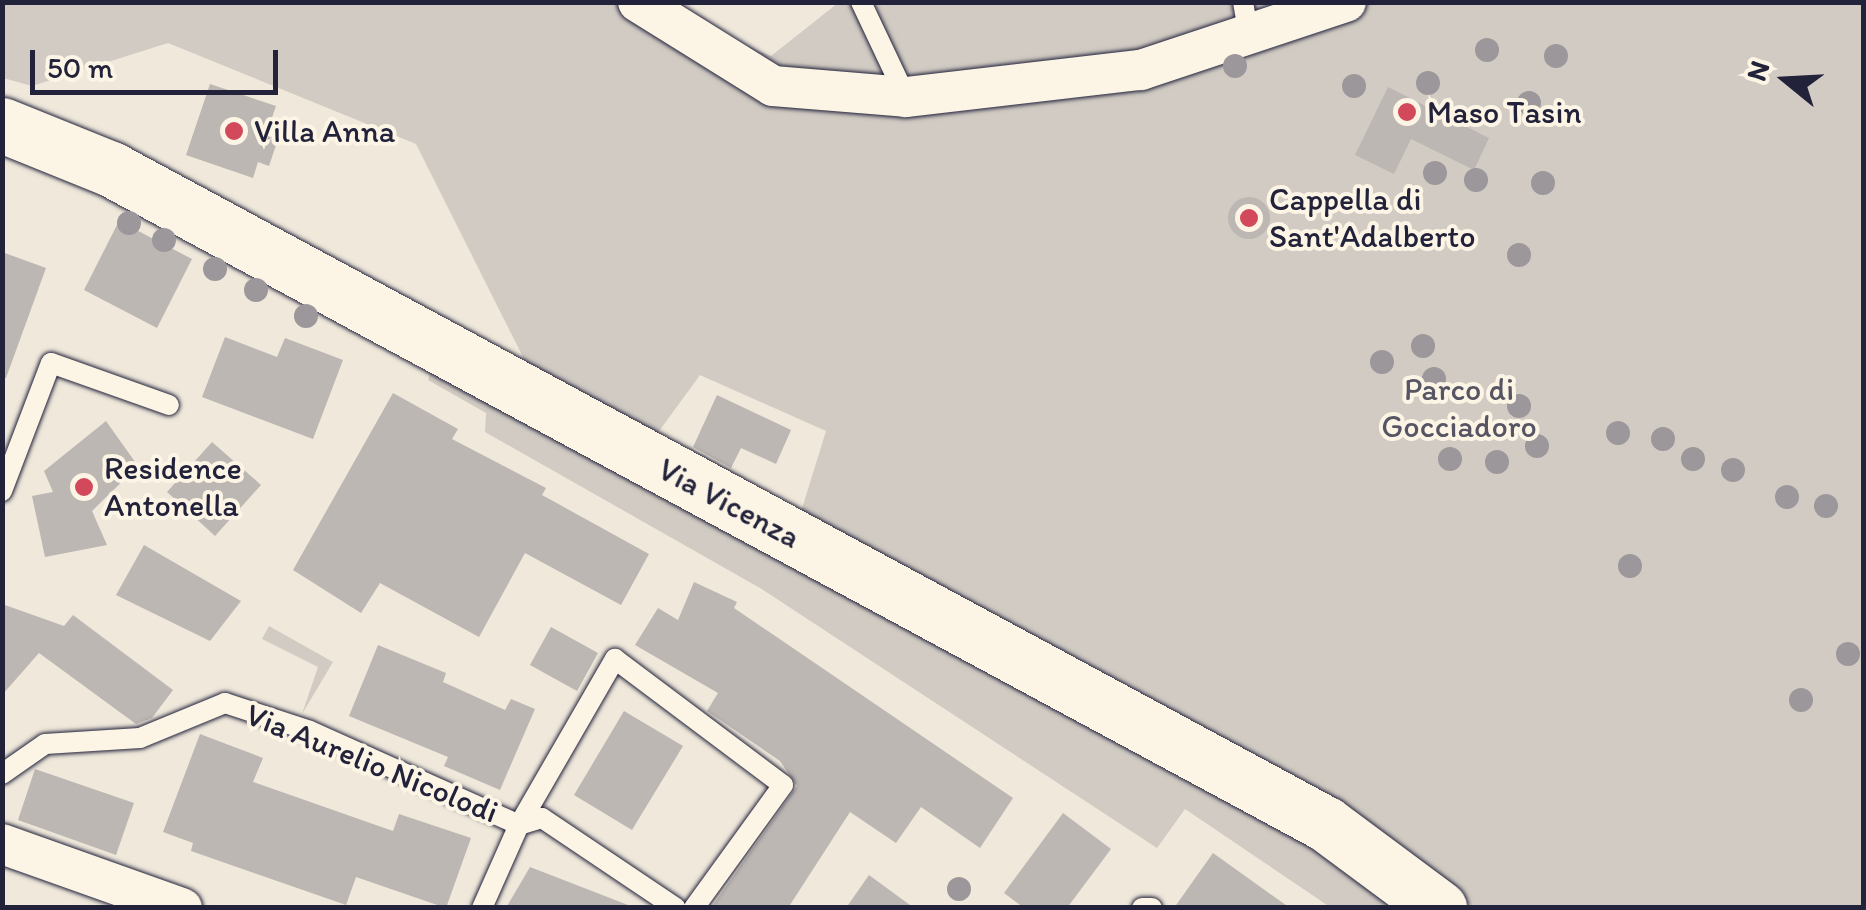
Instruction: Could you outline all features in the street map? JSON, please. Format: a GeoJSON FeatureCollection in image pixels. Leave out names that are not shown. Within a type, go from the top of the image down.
{"type":"FeatureCollection","features":[{"type":"Feature","properties":{"kind":"main road","name":"Via Vicenza"},"geometry":{"type":"LineString","coordinates":[[2,125],[111,169],[1326,824],[1439,908]]}},
{"type":"Feature","properties":{"kind":"street"},"geometry":{"type":"LineString","coordinates":[[638,2],[773,86],[906,97],[1141,70],[1246,21],[1346,2]]}},
{"type":"Feature","properties":{"kind":"street"},"geometry":{"type":"LineString","coordinates":[[2,844],[182,908]]}},
{"type":"Feature","properties":{"kind":"lane"},"geometry":{"type":"LineString","coordinates":[[861,2],[906,97]]}},
{"type":"Feature","properties":{"kind":"lane"},"geometry":{"type":"LineString","coordinates":[[2,492],[52,362],[169,405]]}},
{"type":"Feature","properties":{"kind":"lane","name":"Via Aurelio Nicolodi"},"geometry":{"type":"LineString","coordinates":[[482,908],[520,824],[615,659],[783,785],[694,908]]}},
{"type":"Feature","properties":{"kind":"lane","name":"Via Aurelio Nicolodi"},"geometry":{"type":"LineString","coordinates":[[2,774],[45,744],[140,738],[225,703],[310,731],[520,824],[542,818],[676,908]]}},
{"type":"Feature","properties":{"kind":"lane"},"geometry":{"type":"LineString","coordinates":[[1142,908],[1152,908]]}},
{"type":"Feature","properties":{"kind":"green space","name":"Parco di Gocciadoro"},"geometry":{"type":"Polygon","coordinates":[[[3,2],[677,3],[684,20],[771,56],[838,3],[1863,3],[1863,907],[1472,907],[1430,868],[800,515],[826,431],[700,375],[654,438],[531,373],[416,144],[168,43],[32,86],[3,78],[3,2]]]}},
{"type":"Feature","properties":{"kind":"green space"},"geometry":{"type":"Polygon","coordinates":[[[431,371],[1290,833],[1393,907],[1330,907],[1185,809],[1157,848],[760,588],[485,432],[486,413],[428,380],[431,371]]]}},
{"type":"Feature","properties":{"kind":"green space"},"geometry":{"type":"Polygon","coordinates":[[[269,626],[333,662],[302,714],[318,667],[262,639],[269,626]]]}},
{"type":"Feature","properties":{"kind":"building","name":"Villa Anna"},"geometry":{"type":"Polygon","coordinates":[[[210,84],[276,106],[268,129],[280,133],[269,166],[258,162],[253,178],[186,155],[210,84]]]}},
{"type":"Feature","properties":{"kind":"building","name":"Maso Tasin"},"geometry":{"type":"Polygon","coordinates":[[[1388,87],[1489,138],[1474,170],[1411,139],[1394,174],[1355,155],[1388,87]]]}},
{"type":"Feature","properties":{"kind":"building","name":"Cappella di Sant'Adalberto"},"geometry":{"type":"Polygon","coordinates":[[[1249,197],[1264,203],[1270,218],[1264,233],[1249,239],[1234,233],[1228,218],[1234,203],[1249,197]]]}},
{"type":"Feature","properties":{"kind":"building"},"geometry":{"type":"Polygon","coordinates":[[[119,221],[192,259],[157,328],[84,290],[119,221]]]}},
{"type":"Feature","properties":{"kind":"building"},"geometry":{"type":"Polygon","coordinates":[[[2,252],[46,268],[6,378],[2,377],[2,252]]]}},
{"type":"Feature","properties":{"kind":"building"},"geometry":{"type":"Polygon","coordinates":[[[225,337],[277,357],[285,338],[343,360],[313,439],[202,397],[225,337]]]}},
{"type":"Feature","properties":{"kind":"building"},"geometry":{"type":"Polygon","coordinates":[[[393,393],[458,429],[452,439],[546,488],[542,495],[649,554],[621,605],[525,553],[479,637],[380,583],[361,613],[293,570],[393,393]]]}},
{"type":"Feature","properties":{"kind":"building"},"geometry":{"type":"Polygon","coordinates":[[[717,395],[791,430],[776,464],[741,448],[731,468],[693,447],[717,395]]]}},
{"type":"Feature","properties":{"kind":"building","name":"Residence Antonella"},"geometry":{"type":"Polygon","coordinates":[[[106,421],[138,466],[92,511],[107,545],[45,557],[32,496],[53,492],[44,471],[106,421]]]}},
{"type":"Feature","properties":{"kind":"building"},"geometry":{"type":"Polygon","coordinates":[[[212,442],[261,485],[215,536],[167,492],[212,442]]]}},
{"type":"Feature","properties":{"kind":"building"},"geometry":{"type":"Polygon","coordinates":[[[144,545],[241,601],[210,641],[116,595],[144,545]]]}},
{"type":"Feature","properties":{"kind":"building"},"geometry":{"type":"Polygon","coordinates":[[[694,582],[737,602],[734,608],[1013,798],[980,848],[921,807],[896,843],[850,812],[788,908],[711,908],[797,786],[780,761],[707,711],[718,693],[635,645],[658,608],[678,620],[694,582]]]}},
{"type":"Feature","properties":{"kind":"building"},"geometry":{"type":"Polygon","coordinates":[[[2,604],[64,626],[73,615],[173,690],[152,718],[136,724],[39,653],[2,695],[2,604]]]}},
{"type":"Feature","properties":{"kind":"building"},"geometry":{"type":"Polygon","coordinates":[[[551,627],[598,653],[577,691],[530,665],[551,627]]]}},
{"type":"Feature","properties":{"kind":"building"},"geometry":{"type":"Polygon","coordinates":[[[378,645],[446,673],[443,682],[505,710],[511,699],[535,709],[500,790],[444,766],[448,757],[349,716],[378,645]]]}},
{"type":"Feature","properties":{"kind":"building"},"geometry":{"type":"Polygon","coordinates":[[[624,711],[683,746],[632,830],[574,795],[624,711]]]}},
{"type":"Feature","properties":{"kind":"building"},"geometry":{"type":"Polygon","coordinates":[[[200,734],[263,758],[253,782],[393,831],[399,814],[471,838],[446,908],[356,877],[346,905],[191,851],[193,843],[163,832],[200,734]]]}},
{"type":"Feature","properties":{"kind":"building"},"geometry":{"type":"Polygon","coordinates":[[[35,769],[134,803],[116,855],[18,820],[35,769]]]}},
{"type":"Feature","properties":{"kind":"building"},"geometry":{"type":"Polygon","coordinates":[[[1063,813],[1111,849],[1067,908],[1024,908],[1004,893],[1063,813]]]}},
{"type":"Feature","properties":{"kind":"building"},"geometry":{"type":"Polygon","coordinates":[[[1213,853],[1290,908],[1174,908],[1213,853]]]}},
{"type":"Feature","properties":{"kind":"building"},"geometry":{"type":"Polygon","coordinates":[[[530,867],[628,905],[628,908],[506,908],[530,867]]]}},
{"type":"Feature","properties":{"kind":"building"},"geometry":{"type":"Polygon","coordinates":[[[869,875],[914,908],[846,908],[869,875]]]}},
{"type":"Feature","properties":{"kind":"place","name":"Maso Tasin"},"geometry":{"type":"Point","coordinates":[1407,112]}},
{"type":"Feature","properties":{"kind":"place","name":"Villa Anna"},"geometry":{"type":"Point","coordinates":[234,131]}},
{"type":"Feature","properties":{"kind":"place","name":"Cappella di Sant'Adalberto"},"geometry":{"type":"Point","coordinates":[1249,218]}},
{"type":"Feature","properties":{"kind":"place","name":"Residence Antonella"},"geometry":{"type":"Point","coordinates":[84,487]}}]}
